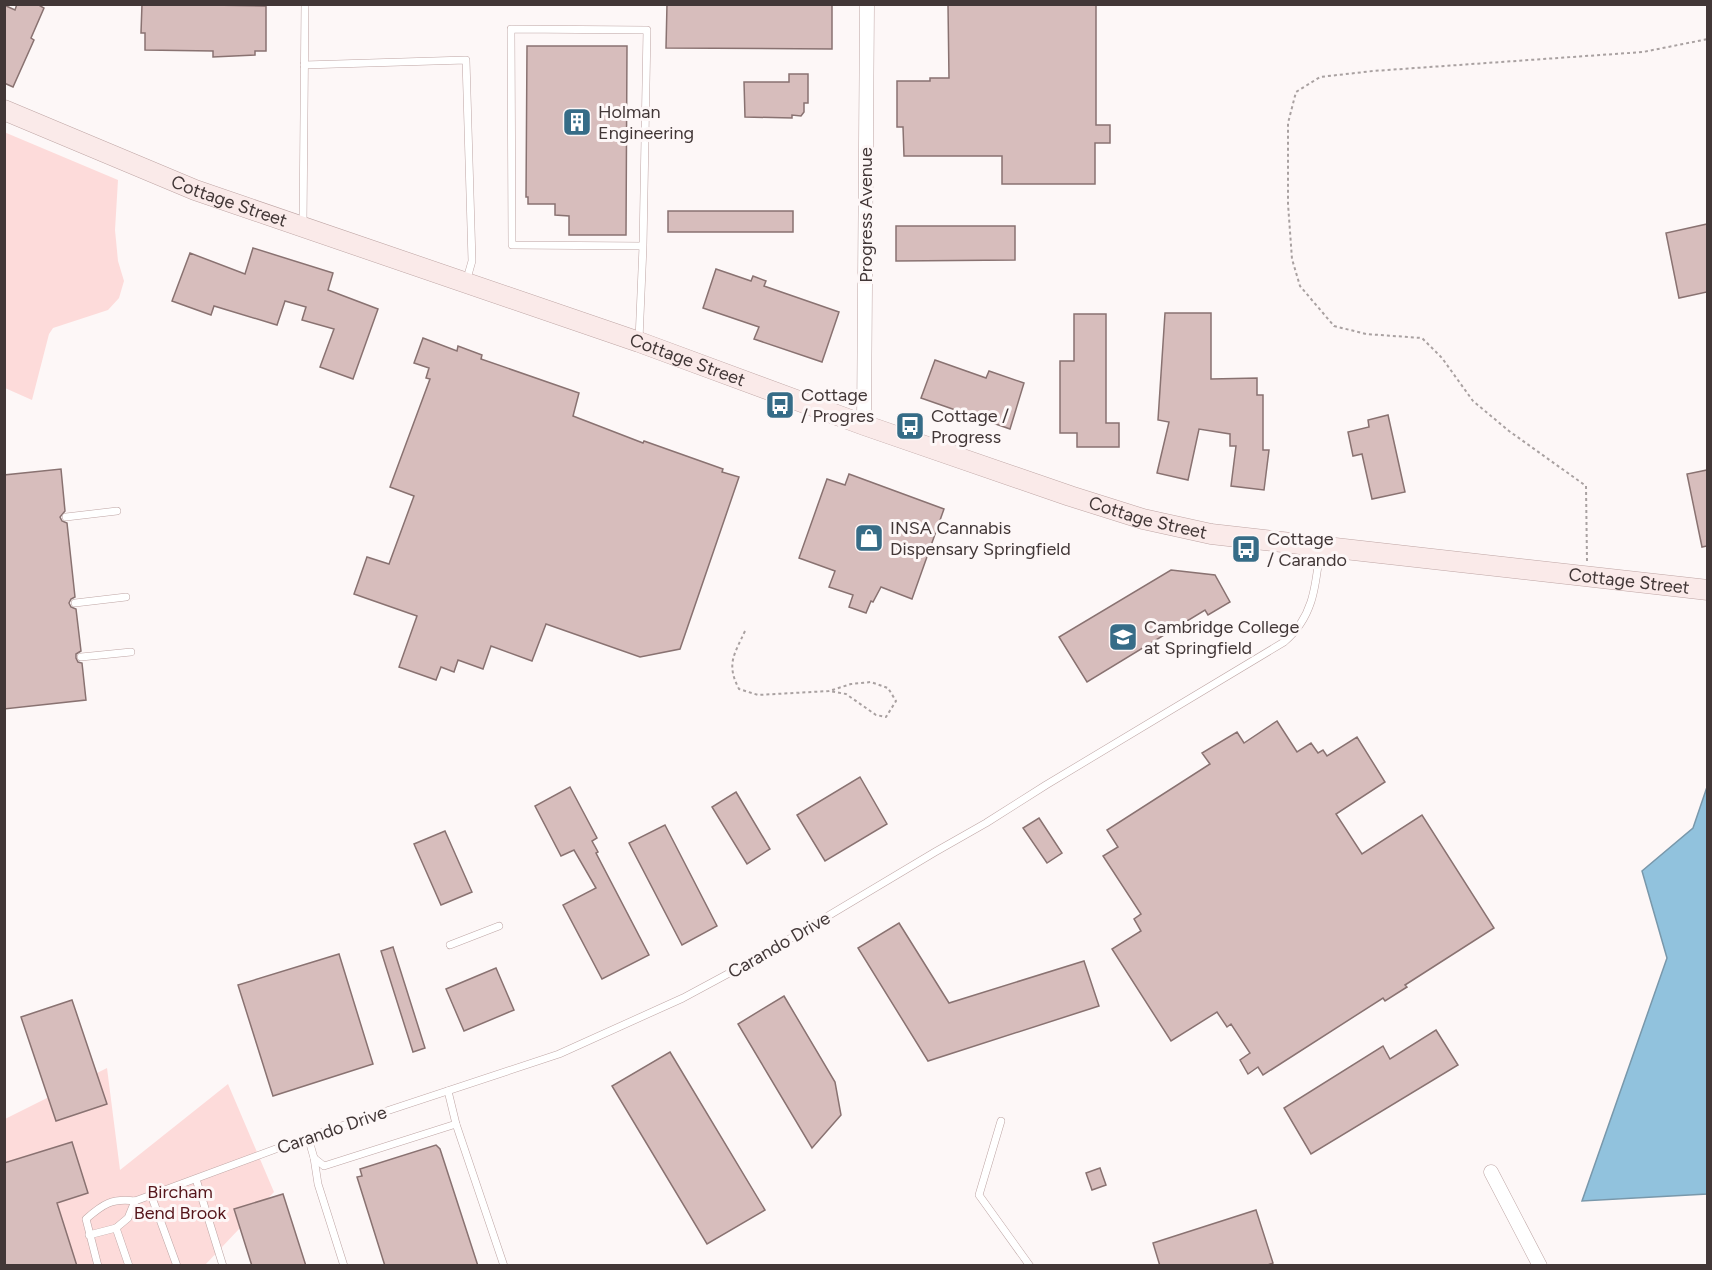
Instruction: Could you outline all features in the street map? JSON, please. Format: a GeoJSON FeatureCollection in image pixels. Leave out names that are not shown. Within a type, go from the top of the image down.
{"type":"FeatureCollection","features":[{"type":"Feature","properties":{"kind":"main road","name":"Cottage Street"},"geometry":{"type":"LineString","coordinates":[[4,110],[195,190],[639,342],[1070,496],[1143,519],[1211,534],[1707,590]]}},
{"type":"Feature","properties":{"kind":"street","name":"Progress Avenue"},"geometry":{"type":"LineString","coordinates":[[864,424],[867,4]]}},
{"type":"Feature","properties":{"kind":"street"},"geometry":{"type":"LineString","coordinates":[[1491,1172],[1540,1266]]}},
{"type":"Feature","properties":{"kind":"lane"},"geometry":{"type":"LineString","coordinates":[[303,227],[305,4]]}},
{"type":"Feature","properties":{"kind":"lane"},"geometry":{"type":"LineString","coordinates":[[639,342],[644,246],[647,30],[512,29],[512,245],[644,246]]}},
{"type":"Feature","properties":{"kind":"lane"},"geometry":{"type":"LineString","coordinates":[[304,65],[466,60],[472,261],[466,283]]}},
{"type":"Feature","properties":{"kind":"lane"},"geometry":{"type":"LineString","coordinates":[[66,517],[117,511]]}},
{"type":"Feature","properties":{"kind":"lane","name":"Carando Drive"},"geometry":{"type":"LineString","coordinates":[[89,1235],[86,1219],[96,1210],[118,1199],[135,1201],[308,1137],[559,1054],[683,998],[813,926],[1268,652],[1294,633],[1308,611],[1316,586],[1320,546]]}},
{"type":"Feature","properties":{"kind":"lane"},"geometry":{"type":"LineString","coordinates":[[75,603],[126,597]]}},
{"type":"Feature","properties":{"kind":"lane"},"geometry":{"type":"LineString","coordinates":[[81,657],[132,652]]}},
{"type":"Feature","properties":{"kind":"lane"},"geometry":{"type":"LineString","coordinates":[[450,945],[499,926]]}},
{"type":"Feature","properties":{"kind":"lane"},"geometry":{"type":"LineString","coordinates":[[448,1091],[456,1124],[504,1266]]}},
{"type":"Feature","properties":{"kind":"lane"},"geometry":{"type":"LineString","coordinates":[[1001,1121],[979,1195],[1030,1266]]}},
{"type":"Feature","properties":{"kind":"lane"},"geometry":{"type":"LineString","coordinates":[[314,1158],[324,1166],[456,1124]]}},
{"type":"Feature","properties":{"kind":"lane"},"geometry":{"type":"LineString","coordinates":[[308,1137],[318,1184],[344,1266]]}},
{"type":"Feature","properties":{"kind":"lane"},"geometry":{"type":"LineString","coordinates":[[196,1179],[223,1266]]}},
{"type":"Feature","properties":{"kind":"lane"},"geometry":{"type":"LineString","coordinates":[[151,1195],[177,1266]]}},
{"type":"Feature","properties":{"kind":"lane"},"geometry":{"type":"LineString","coordinates":[[98,1266],[89,1235],[116,1228],[128,1218],[135,1201]]}},
{"type":"Feature","properties":{"kind":"lane"},"geometry":{"type":"LineString","coordinates":[[116,1228],[129,1266]]}},
{"type":"Feature","properties":{"kind":"path"},"geometry":{"type":"LineString","coordinates":[[1587,576],[1586,486],[1509,431],[1473,400],[1442,358],[1422,338],[1366,334],[1334,326],[1300,286],[1292,259],[1288,204],[1288,123],[1296,92],[1320,77],[1373,71],[1643,52],[1707,39]]}},
{"type":"Feature","properties":{"kind":"path"},"geometry":{"type":"LineString","coordinates":[[745,631],[733,656],[731,674],[739,689],[758,695],[830,691],[846,694],[876,715],[886,717],[896,701],[888,688],[871,681],[851,684],[830,691]]}},
{"type":"Feature","properties":{"kind":"green space"},"geometry":{"type":"Polygon","coordinates":[[[4,132],[118,180],[115,230],[118,261],[124,281],[119,298],[108,310],[53,328],[49,334],[32,400],[5,388],[4,132]]]}},
{"type":"Feature","properties":{"kind":"green space","name":"Bircham Bend Brook"},"geometry":{"type":"Polygon","coordinates":[[[107,1068],[120,1170],[228,1084],[274,1192],[205,1265],[5,1266],[5,1119],[107,1068]]]}},
{"type":"Feature","properties":{"kind":"water"},"geometry":{"type":"Polygon","coordinates":[[[1707,787],[1707,1194],[1582,1201],[1667,958],[1642,871],[1693,828],[1707,787]]]}},
{"type":"Feature","properties":{"kind":"building"},"geometry":{"type":"Polygon","coordinates":[[[17,4],[37,4],[44,8],[31,38],[34,40],[13,87],[4,83],[4,5],[15,10],[17,4]]]}},
{"type":"Feature","properties":{"kind":"building"},"geometry":{"type":"Polygon","coordinates":[[[142,4],[266,6],[266,51],[255,51],[255,55],[213,57],[213,51],[145,50],[145,33],[141,33],[142,4]]]}},
{"type":"Feature","properties":{"kind":"building"},"geometry":{"type":"Polygon","coordinates":[[[667,4],[832,4],[832,49],[666,48],[667,4]]]}},
{"type":"Feature","properties":{"kind":"building"},"geometry":{"type":"Polygon","coordinates":[[[948,5],[1096,5],[1096,125],[1110,125],[1110,143],[1095,143],[1095,184],[1002,184],[1002,156],[904,156],[903,127],[897,127],[897,81],[930,81],[930,78],[949,78],[948,5]]]}},
{"type":"Feature","properties":{"kind":"building","name":"Holman Engineering"},"geometry":{"type":"Polygon","coordinates":[[[527,46],[627,46],[626,235],[569,235],[569,216],[555,215],[555,204],[528,204],[528,197],[526,197],[527,46]]]}},
{"type":"Feature","properties":{"kind":"building"},"geometry":{"type":"Polygon","coordinates":[[[789,74],[808,74],[808,103],[804,103],[804,112],[801,116],[792,115],[792,118],[745,117],[744,82],[789,82],[789,74]]]}},
{"type":"Feature","properties":{"kind":"building"},"geometry":{"type":"Polygon","coordinates":[[[668,211],[793,211],[793,232],[668,232],[668,211]]]}},
{"type":"Feature","properties":{"kind":"building"},"geometry":{"type":"Polygon","coordinates":[[[1707,224],[1707,292],[1679,298],[1666,233],[1707,224]]]}},
{"type":"Feature","properties":{"kind":"building"},"geometry":{"type":"Polygon","coordinates":[[[896,226],[1015,226],[1015,260],[896,261],[896,226]]]}},
{"type":"Feature","properties":{"kind":"building"},"geometry":{"type":"Polygon","coordinates":[[[253,248],[333,273],[328,290],[378,309],[353,379],[320,367],[334,329],[302,320],[306,307],[285,301],[277,325],[214,306],[211,315],[172,301],[190,253],[245,274],[253,248]]]}},
{"type":"Feature","properties":{"kind":"building"},"geometry":{"type":"Polygon","coordinates":[[[716,269],[751,281],[753,276],[766,281],[764,286],[839,312],[822,362],[754,339],[759,327],[703,308],[716,269]]]}},
{"type":"Feature","properties":{"kind":"building"},"geometry":{"type":"Polygon","coordinates":[[[1165,313],[1211,313],[1211,379],[1257,378],[1257,395],[1263,395],[1263,450],[1269,450],[1264,490],[1231,486],[1236,446],[1230,446],[1230,434],[1199,429],[1188,480],[1157,473],[1169,422],[1158,420],[1165,313]]]}},
{"type":"Feature","properties":{"kind":"building"},"geometry":{"type":"Polygon","coordinates":[[[1074,314],[1106,314],[1106,423],[1119,423],[1119,447],[1077,447],[1077,433],[1060,433],[1060,361],[1074,361],[1074,314]]]}},
{"type":"Feature","properties":{"kind":"building"},"geometry":{"type":"Polygon","coordinates":[[[423,338],[457,351],[458,346],[482,355],[481,359],[579,393],[573,416],[643,443],[644,441],[723,469],[722,472],[739,477],[680,649],[640,657],[546,624],[532,661],[491,646],[483,669],[458,660],[454,672],[441,667],[436,680],[399,667],[417,616],[354,594],[367,557],[389,564],[414,496],[390,487],[430,379],[426,378],[429,368],[414,363],[423,338]]]}},
{"type":"Feature","properties":{"kind":"building"},"geometry":{"type":"Polygon","coordinates":[[[935,360],[986,378],[989,371],[1024,383],[1010,429],[921,398],[935,360]]]}},
{"type":"Feature","properties":{"kind":"building"},"geometry":{"type":"Polygon","coordinates":[[[1388,415],[1405,492],[1372,499],[1362,454],[1353,456],[1348,432],[1369,427],[1368,420],[1388,415]]]}},
{"type":"Feature","properties":{"kind":"building"},"geometry":{"type":"Polygon","coordinates":[[[61,469],[65,511],[60,517],[67,523],[75,597],[69,603],[76,609],[81,651],[76,654],[76,658],[82,663],[86,700],[4,709],[4,475],[61,469]]]}},
{"type":"Feature","properties":{"kind":"building"},"geometry":{"type":"Polygon","coordinates":[[[1707,470],[1707,546],[1702,547],[1687,474],[1707,470]]]}},
{"type":"Feature","properties":{"kind":"building"},"geometry":{"type":"Polygon","coordinates":[[[849,474],[944,509],[912,599],[881,587],[866,613],[849,607],[853,595],[829,587],[835,571],[799,558],[827,479],[845,485],[849,474]]]}},
{"type":"Feature","properties":{"kind":"building"},"geometry":{"type":"Polygon","coordinates":[[[1171,570],[1215,575],[1230,602],[1208,615],[1205,610],[1087,682],[1059,637],[1171,570]]]}},
{"type":"Feature","properties":{"kind":"building"},"geometry":{"type":"Polygon","coordinates":[[[1277,721],[1297,752],[1311,743],[1318,753],[1323,750],[1327,756],[1357,737],[1385,782],[1336,814],[1362,854],[1422,815],[1494,928],[1405,985],[1407,987],[1385,1001],[1383,998],[1263,1075],[1258,1067],[1248,1074],[1240,1060],[1250,1053],[1231,1024],[1227,1027],[1217,1012],[1171,1041],[1112,949],[1141,931],[1134,919],[1141,914],[1103,856],[1118,847],[1107,830],[1210,764],[1202,753],[1237,732],[1244,743],[1277,721]]]}},
{"type":"Feature","properties":{"kind":"building"},"geometry":{"type":"Polygon","coordinates":[[[860,777],[887,824],[825,861],[797,815],[860,777]]]}},
{"type":"Feature","properties":{"kind":"building"},"geometry":{"type":"Polygon","coordinates":[[[570,787],[597,838],[592,841],[598,852],[596,853],[649,955],[602,979],[563,905],[596,888],[574,850],[561,856],[535,806],[570,787]]]}},
{"type":"Feature","properties":{"kind":"building"},"geometry":{"type":"Polygon","coordinates":[[[736,792],[770,849],[747,864],[712,807],[736,792]]]}},
{"type":"Feature","properties":{"kind":"building"},"geometry":{"type":"Polygon","coordinates":[[[1039,818],[1062,853],[1047,863],[1023,828],[1039,818]]]}},
{"type":"Feature","properties":{"kind":"building"},"geometry":{"type":"Polygon","coordinates":[[[665,825],[717,926],[682,945],[629,843],[665,825]]]}},
{"type":"Feature","properties":{"kind":"building"},"geometry":{"type":"Polygon","coordinates":[[[445,831],[472,892],[441,905],[414,844],[445,831]]]}},
{"type":"Feature","properties":{"kind":"building"},"geometry":{"type":"Polygon","coordinates":[[[899,923],[949,1003],[1084,961],[1099,1006],[928,1061],[858,948],[899,923]]]}},
{"type":"Feature","properties":{"kind":"building"},"geometry":{"type":"Polygon","coordinates":[[[393,947],[425,1048],[413,1052],[381,951],[393,947]]]}},
{"type":"Feature","properties":{"kind":"building"},"geometry":{"type":"Polygon","coordinates":[[[339,954],[373,1064],[273,1096],[238,985],[339,954]]]}},
{"type":"Feature","properties":{"kind":"building"},"geometry":{"type":"Polygon","coordinates":[[[496,968],[514,1010],[464,1031],[446,989],[496,968]]]}},
{"type":"Feature","properties":{"kind":"building"},"geometry":{"type":"Polygon","coordinates":[[[784,996],[835,1082],[841,1115],[812,1148],[738,1024],[784,996]]]}},
{"type":"Feature","properties":{"kind":"building"},"geometry":{"type":"Polygon","coordinates":[[[72,1000],[107,1104],[56,1121],[21,1017],[72,1000]]]}},
{"type":"Feature","properties":{"kind":"building"},"geometry":{"type":"Polygon","coordinates":[[[1436,1030],[1458,1065],[1311,1154],[1284,1108],[1383,1046],[1390,1059],[1436,1030]]]}},
{"type":"Feature","properties":{"kind":"building"},"geometry":{"type":"Polygon","coordinates":[[[670,1052],[765,1210],[707,1244],[612,1086],[670,1052]]]}},
{"type":"Feature","properties":{"kind":"building"},"geometry":{"type":"Polygon","coordinates":[[[72,1142],[88,1193],[57,1203],[77,1266],[4,1266],[4,1163],[72,1142]]]}},
{"type":"Feature","properties":{"kind":"building"},"geometry":{"type":"Polygon","coordinates":[[[436,1145],[440,1149],[478,1266],[385,1266],[357,1177],[362,1176],[360,1169],[436,1145]]]}},
{"type":"Feature","properties":{"kind":"building"},"geometry":{"type":"Polygon","coordinates":[[[1100,1168],[1106,1185],[1092,1190],[1086,1173],[1100,1168]]]}},
{"type":"Feature","properties":{"kind":"building"},"geometry":{"type":"Polygon","coordinates":[[[283,1194],[306,1266],[252,1266],[234,1209],[283,1194]]]}},
{"type":"Feature","properties":{"kind":"building"},"geometry":{"type":"Polygon","coordinates":[[[1256,1210],[1273,1263],[1265,1266],[1160,1266],[1153,1243],[1256,1210]]]}},
{"type":"Feature","properties":{"kind":"place","name":"Holman Engineering"},"geometry":{"type":"Point","coordinates":[577,122]}},
{"type":"Feature","properties":{"kind":"place","name":"Cottage / Progres"},"geometry":{"type":"Point","coordinates":[780,405]}},
{"type":"Feature","properties":{"kind":"place","name":"Cottage / Progress"},"geometry":{"type":"Point","coordinates":[910,426]}},
{"type":"Feature","properties":{"kind":"place","name":"INSA Cannabis Dispensary Springfield"},"geometry":{"type":"Point","coordinates":[869,538]}},
{"type":"Feature","properties":{"kind":"place","name":"Cottage / Carando"},"geometry":{"type":"Point","coordinates":[1246,549]}},
{"type":"Feature","properties":{"kind":"place","name":"Cambridge College at Springfield"},"geometry":{"type":"Point","coordinates":[1123,637]}}]}
